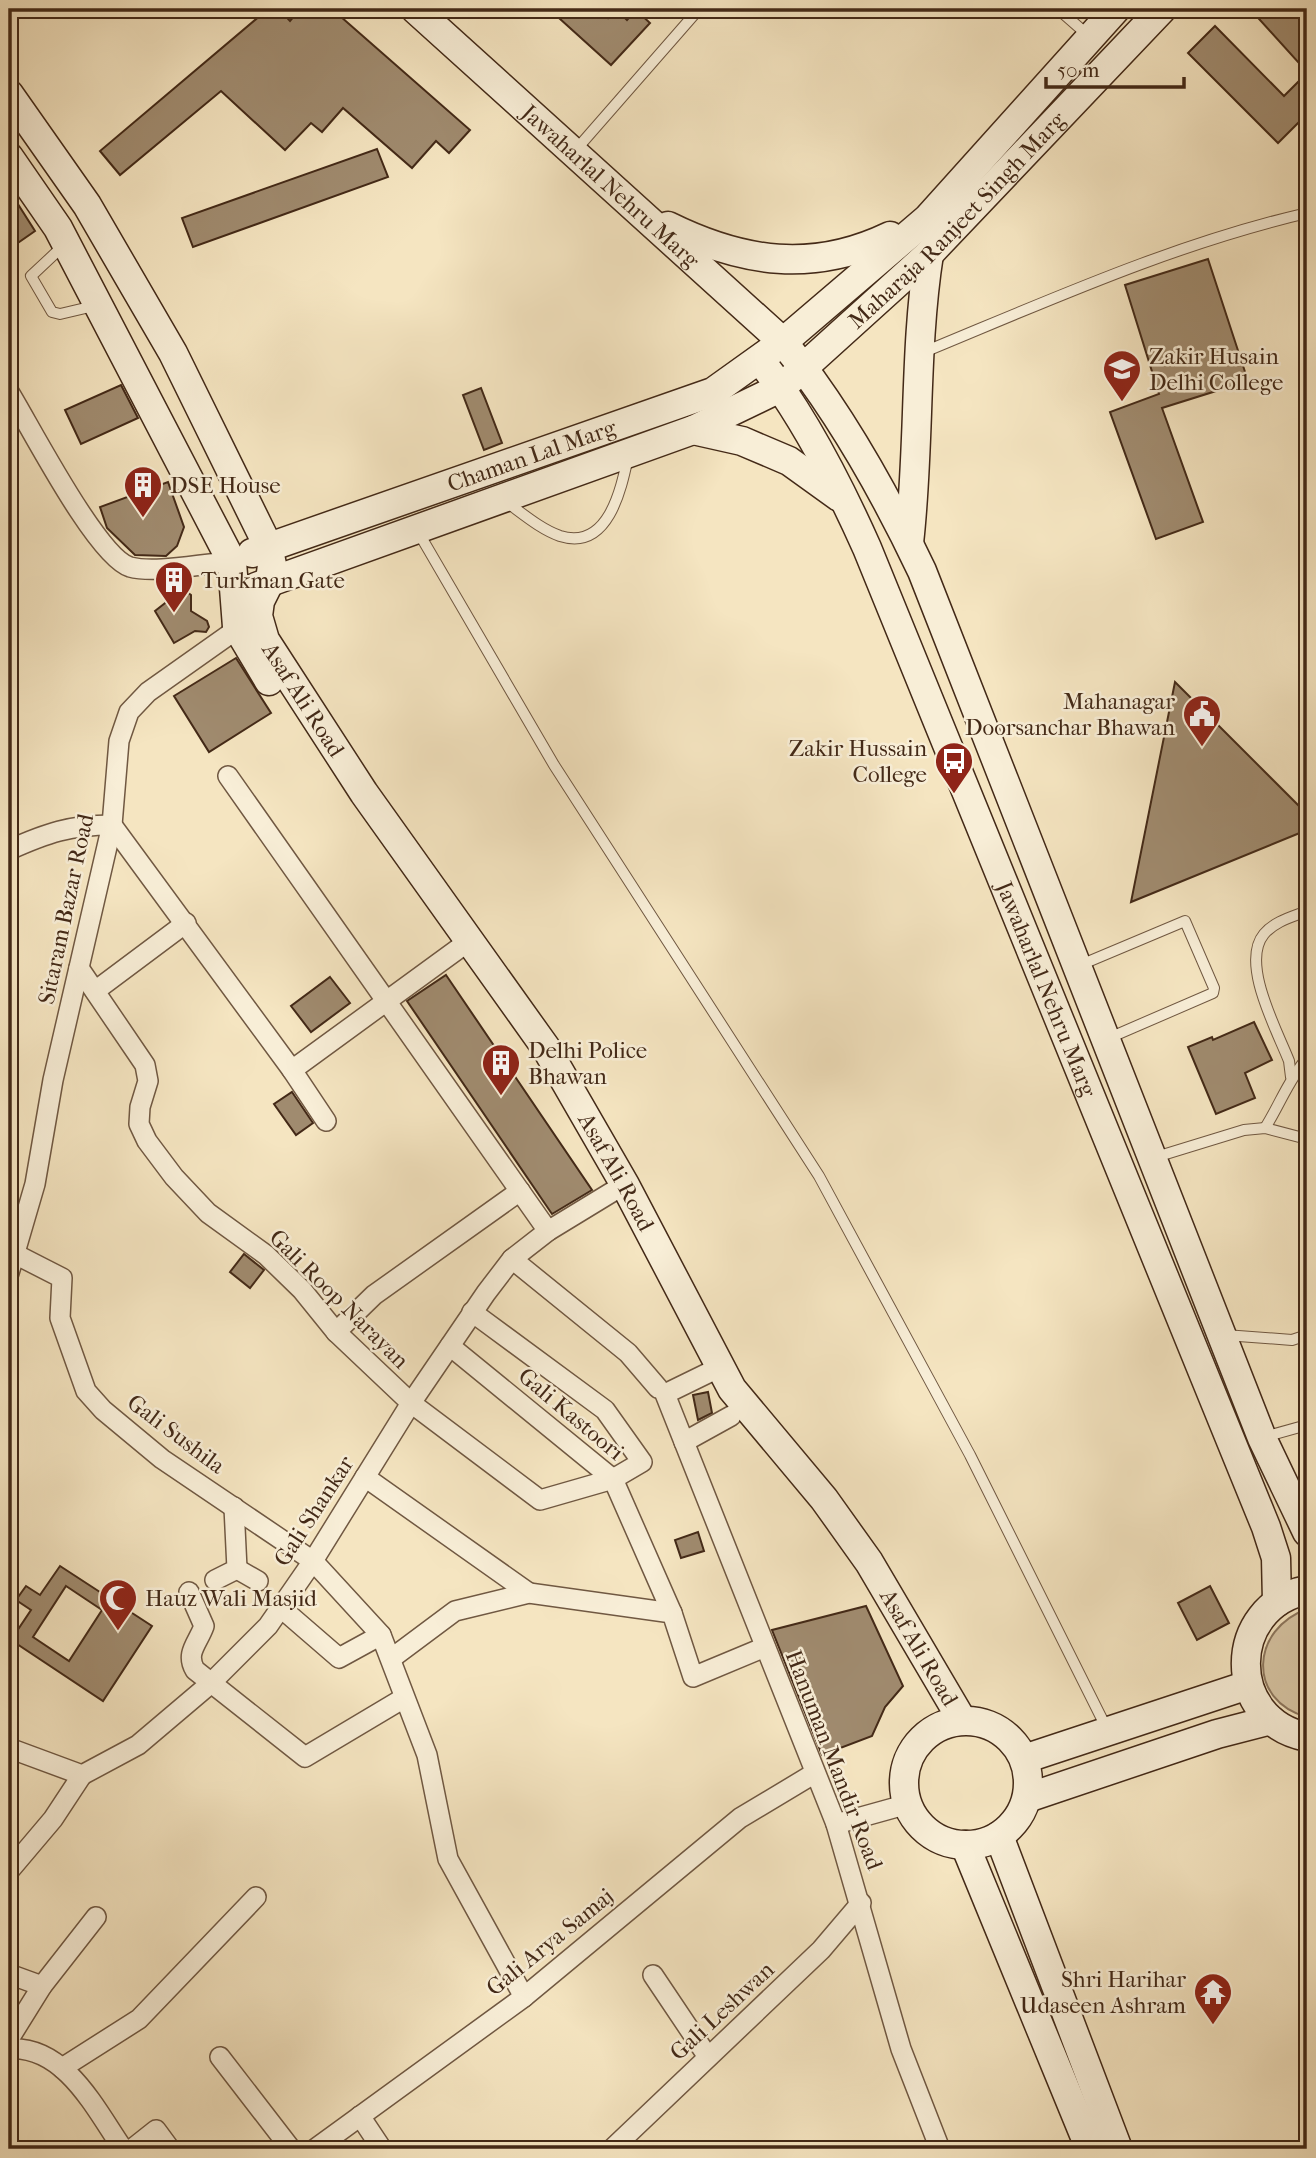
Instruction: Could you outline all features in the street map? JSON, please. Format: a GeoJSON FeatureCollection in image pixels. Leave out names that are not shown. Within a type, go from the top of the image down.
{"type":"FeatureCollection","features":[{"type":"Feature","properties":{"kind":"main road","name":"Jawaharlal Nehru Marg"},"geometry":{"type":"LineString","coordinates":[[415,9],[783,342],[804,368],[870,470],[909,543],[1262,1438],[1307,1532]]}},
{"type":"Feature","properties":{"kind":"main road","name":"Maharaja Ranjeet Singh Marg"},"geometry":{"type":"LineString","coordinates":[[783,342],[927,219],[1116,9]]}},
{"type":"Feature","properties":{"kind":"main road","name":"Maharaja Ranjeet Singh Marg"},"geometry":{"type":"LineString","coordinates":[[804,368],[929,254],[1162,9]]}},
{"type":"Feature","properties":{"kind":"main road","name":"Asaf Ali Road"},"geometry":{"type":"LineString","coordinates":[[9,94],[87,205],[166,341],[268,546],[272,565],[270,581],[247,622],[247,647],[351,802],[534,1056],[612,1192],[731,1416],[812,1509],[856,1570],[953,1722]]}},
{"type":"Feature","properties":{"kind":"main road","name":"Asaf Ali Road"},"geometry":{"type":"LineString","coordinates":[[9,157],[66,243],[232,562],[233,595],[247,622],[265,640],[364,793],[546,1048],[625,1185],[732,1389],[824,1499],[869,1562],[953,1722]]}},
{"type":"Feature","properties":{"kind":"main road"},"geometry":{"type":"LineString","coordinates":[[640,212],[699,241],[756,258],[813,260],[864,248],[927,219]]}},
{"type":"Feature","properties":{"kind":"main road"},"geometry":{"type":"LineString","coordinates":[[909,543],[914,494],[920,310],[929,254]]}},
{"type":"Feature","properties":{"kind":"main road","name":"Chaman Lal Marg"},"geometry":{"type":"LineString","coordinates":[[268,546],[713,393],[783,342]]}},
{"type":"Feature","properties":{"kind":"main road","name":"Jawaharlal Nehru Marg"},"geometry":{"type":"LineString","coordinates":[[760,360],[782,387],[847,503],[1266,1527],[1276,1558],[1277,1602]]}},
{"type":"Feature","properties":{"kind":"main road"},"geometry":{"type":"LineString","coordinates":[[694,430],[782,387],[804,368]]}},
{"type":"Feature","properties":{"kind":"main road"},"geometry":{"type":"LineString","coordinates":[[694,430],[742,441],[789,461],[847,503]]}},
{"type":"Feature","properties":{"kind":"main road","name":"Chaman Lal Marg"},"geometry":{"type":"LineString","coordinates":[[270,581],[694,430]]}},
{"type":"Feature","properties":{"kind":"main road"},"geometry":{"type":"LineString","coordinates":[[232,562],[268,546]]}},
{"type":"Feature","properties":{"kind":"main road"},"geometry":{"type":"LineString","coordinates":[[233,595],[270,581]]}},
{"type":"Feature","properties":{"kind":"main road"},"geometry":{"type":"LineString","coordinates":[[1307,1590],[1277,1602],[1256,1625],[1249,1639],[1245,1662],[1248,1685],[1271,1720],[1307,1737]]}},
{"type":"Feature","properties":{"kind":"main road"},"geometry":{"type":"LineString","coordinates":[[1024,1759],[1248,1685]]}},
{"type":"Feature","properties":{"kind":"main road"},"geometry":{"type":"LineString","coordinates":[[1027,1798],[1217,1734],[1271,1720]]}},
{"type":"Feature","properties":{"kind":"main road"},"geometry":{"type":"LineString","coordinates":[[953,1722],[981,1722],[999,1730],[1014,1742],[1024,1759],[1028,1776],[1027,1798],[1013,1825],[984,1843],[965,1845],[947,1842],[930,1834],[917,1821],[908,1804],[904,1785],[906,1766],[920,1741],[953,1722]]}},
{"type":"Feature","properties":{"kind":"main road"},"geometry":{"type":"LineString","coordinates":[[999,1836],[1118,2149]]}},
{"type":"Feature","properties":{"kind":"main road"},"geometry":{"type":"LineString","coordinates":[[965,1845],[1090,2149]]}},
{"type":"Feature","properties":{"kind":"street"},"geometry":{"type":"LineString","coordinates":[[9,392],[95,535],[116,560],[138,569],[232,562]]}},
{"type":"Feature","properties":{"kind":"street","name":"Sitaram Bazar Road"},"geometry":{"type":"LineString","coordinates":[[9,1273],[35,1184],[53,1080],[112,825],[119,741],[129,712],[148,692],[247,622]]}},
{"type":"Feature","properties":{"kind":"street"},"geometry":{"type":"LineString","coordinates":[[228,776],[548,1231]]}},
{"type":"Feature","properties":{"kind":"street"},"geometry":{"type":"LineString","coordinates":[[9,850],[52,831],[79,825],[112,825],[186,923],[326,1121]]}},
{"type":"Feature","properties":{"kind":"street"},"geometry":{"type":"LineString","coordinates":[[95,991],[186,923]]}},
{"type":"Feature","properties":{"kind":"street"},"geometry":{"type":"LineString","coordinates":[[292,1070],[458,949]]}},
{"type":"Feature","properties":{"kind":"street","name":"Gali Roop Narayan"},"geometry":{"type":"LineString","coordinates":[[79,968],[145,1065],[148,1081],[140,1107],[139,1124],[147,1141],[174,1177],[208,1213],[266,1255],[302,1290],[336,1332],[411,1403],[540,1500],[613,1479]]}},
{"type":"Feature","properties":{"kind":"street"},"geometry":{"type":"LineString","coordinates":[[336,1332],[374,1295],[520,1191]]}},
{"type":"Feature","properties":{"kind":"street","name":"Gali Shankar"},"geometry":{"type":"LineString","coordinates":[[82,1774],[138,1745],[210,1684],[268,1626],[313,1561],[411,1403],[472,1312],[512,1259],[548,1231],[612,1192]]}},
{"type":"Feature","properties":{"kind":"street","name":"Gali Sushila"},"geometry":{"type":"LineString","coordinates":[[15,1254],[62,1278],[60,1318],[86,1391],[131,1437],[313,1561],[366,1615],[381,1635],[427,1755],[448,1858],[524,1997]]}},
{"type":"Feature","properties":{"kind":"street","name":"Hanuman Mandir Road"},"geometry":{"type":"LineString","coordinates":[[512,1259],[628,1353],[661,1391],[684,1442],[836,1825],[861,1903],[901,2049],[940,2149]]}},
{"type":"Feature","properties":{"kind":"street"},"geometry":{"type":"LineString","coordinates":[[472,1312],[605,1410],[642,1462],[613,1479]]}},
{"type":"Feature","properties":{"kind":"street","name":"Gali Kastoori"},"geometry":{"type":"LineString","coordinates":[[450,1346],[613,1479],[672,1613],[693,1677],[765,1647]]}},
{"type":"Feature","properties":{"kind":"street"},"geometry":{"type":"LineString","coordinates":[[661,1391],[708,1373]]}},
{"type":"Feature","properties":{"kind":"street"},"geometry":{"type":"LineString","coordinates":[[684,1442],[731,1416]]}},
{"type":"Feature","properties":{"kind":"street"},"geometry":{"type":"LineString","coordinates":[[365,1477],[529,1593]]}},
{"type":"Feature","properties":{"kind":"street"},"geometry":{"type":"LineString","coordinates":[[234,1507],[237,1569]]}},
{"type":"Feature","properties":{"kind":"street"},"geometry":{"type":"LineString","coordinates":[[215,1580],[237,1569]]}},
{"type":"Feature","properties":{"kind":"street"},"geometry":{"type":"LineString","coordinates":[[237,1569],[258,1581]]}},
{"type":"Feature","properties":{"kind":"street"},"geometry":{"type":"LineString","coordinates":[[189,1592],[204,1626],[192,1649],[190,1661],[210,1684],[305,1757],[404,1698]]}},
{"type":"Feature","properties":{"kind":"street"},"geometry":{"type":"LineString","coordinates":[[392,1658],[455,1611],[529,1593],[672,1613]]}},
{"type":"Feature","properties":{"kind":"street"},"geometry":{"type":"LineString","coordinates":[[280,1607],[338,1658],[381,1635]]}},
{"type":"Feature","properties":{"kind":"street"},"geometry":{"type":"LineString","coordinates":[[9,1748],[82,1774],[52,1819],[9,1871]]}},
{"type":"Feature","properties":{"kind":"street","name":"Gali Arya Samaj"},"geometry":{"type":"LineString","coordinates":[[315,2149],[524,1997],[740,1818],[815,1773]]}},
{"type":"Feature","properties":{"kind":"street"},"geometry":{"type":"LineString","coordinates":[[836,1825],[908,1804]]}},
{"type":"Feature","properties":{"kind":"street"},"geometry":{"type":"LineString","coordinates":[[62,2068],[139,2019],[256,1897]]}},
{"type":"Feature","properties":{"kind":"street","name":"Gali Leshwan"},"geometry":{"type":"LineString","coordinates":[[612,2149],[821,1950],[861,1903]]}},
{"type":"Feature","properties":{"kind":"street"},"geometry":{"type":"LineString","coordinates":[[9,2039],[41,1986],[96,1917]]}},
{"type":"Feature","properties":{"kind":"street"},"geometry":{"type":"LineString","coordinates":[[9,1973],[41,1986]]}},
{"type":"Feature","properties":{"kind":"street"},"geometry":{"type":"LineString","coordinates":[[653,1975],[708,2057]]}},
{"type":"Feature","properties":{"kind":"street"},"geometry":{"type":"LineString","coordinates":[[9,2049],[32,2050],[47,2056],[62,2068],[123,2149]]}},
{"type":"Feature","properties":{"kind":"street"},"geometry":{"type":"LineString","coordinates":[[220,2057],[291,2149]]}},
{"type":"Feature","properties":{"kind":"street"},"geometry":{"type":"LineString","coordinates":[[360,2116],[382,2149]]}},
{"type":"Feature","properties":{"kind":"street"},"geometry":{"type":"LineString","coordinates":[[132,2149],[156,2130],[170,2149]]}},
{"type":"Feature","properties":{"kind":"lane"},"geometry":{"type":"LineString","coordinates":[[574,152],[699,9]]}},
{"type":"Feature","properties":{"kind":"lane"},"geometry":{"type":"LineString","coordinates":[[1062,10],[1090,37]]}},
{"type":"Feature","properties":{"kind":"lane"},"geometry":{"type":"LineString","coordinates":[[919,354],[1129,267],[1255,225],[1307,213]]}},
{"type":"Feature","properties":{"kind":"lane"},"geometry":{"type":"LineString","coordinates":[[66,243],[34,270],[31,276],[34,283],[52,312],[60,314],[98,305]]}},
{"type":"Feature","properties":{"kind":"lane"},"geometry":{"type":"LineString","coordinates":[[502,499],[559,536],[574,538],[589,534],[604,524],[614,508],[628,454]]}},
{"type":"Feature","properties":{"kind":"lane"},"geometry":{"type":"LineString","coordinates":[[416,530],[554,765],[819,1176],[970,1455],[1107,1730]]}},
{"type":"Feature","properties":{"kind":"lane"},"geometry":{"type":"LineString","coordinates":[[1265,1128],[1287,1092],[1291,1077],[1289,1062],[1255,971],[1255,953],[1264,934],[1280,921],[1307,911]]}},
{"type":"Feature","properties":{"kind":"lane"},"geometry":{"type":"LineString","coordinates":[[1077,966],[1185,922],[1214,988],[1213,993],[1106,1040]]}},
{"type":"Feature","properties":{"kind":"lane"},"geometry":{"type":"LineString","coordinates":[[1291,1077],[1307,1058]]}},
{"type":"Feature","properties":{"kind":"lane"},"geometry":{"type":"LineString","coordinates":[[1153,1158],[1219,1136],[1265,1128],[1307,1139]]}},
{"type":"Feature","properties":{"kind":"lane"},"geometry":{"type":"LineString","coordinates":[[1222,1335],[1292,1340],[1307,1335]]}},
{"type":"Feature","properties":{"kind":"lane"},"geometry":{"type":"LineString","coordinates":[[1262,1438],[1307,1425]]}},
{"type":"Feature","properties":{"kind":"shaded area"},"geometry":{"type":"Polygon","coordinates":[[[1307,1609],[1307,1717],[1287,1708],[1273,1696],[1265,1681],[1263,1664],[1266,1647],[1275,1632],[1288,1619],[1307,1609]]]}},
{"type":"Feature","properties":{"kind":"building"},"geometry":{"type":"Polygon","coordinates":[[[268,9],[279,9],[290,21],[300,9],[332,9],[470,130],[449,153],[436,141],[412,168],[343,108],[322,132],[311,123],[285,150],[221,91],[120,175],[100,151],[268,9]]]}},
{"type":"Feature","properties":{"kind":"building"},"geometry":{"type":"Polygon","coordinates":[[[549,9],[597,9],[608,18],[616,9],[627,20],[636,10],[650,23],[611,65],[549,9]]]}},
{"type":"Feature","properties":{"kind":"building"},"geometry":{"type":"Polygon","coordinates":[[[1250,9],[1307,9],[1307,72],[1250,9]]]}},
{"type":"Feature","properties":{"kind":"building"},"geometry":{"type":"Polygon","coordinates":[[[1215,26],[1284,96],[1307,73],[1307,114],[1278,143],[1188,53],[1215,26]]]}},
{"type":"Feature","properties":{"kind":"building"},"geometry":{"type":"Polygon","coordinates":[[[377,149],[388,177],[193,247],[182,218],[377,149]]]}},
{"type":"Feature","properties":{"kind":"building"},"geometry":{"type":"Polygon","coordinates":[[[9,190],[35,231],[9,249],[9,190]]]}},
{"type":"Feature","properties":{"kind":"building"},"geometry":{"type":"Polygon","coordinates":[[[1208,259],[1248,381],[1162,408],[1203,522],[1156,539],[1110,412],[1159,394],[1125,285],[1208,259]]]}},
{"type":"Feature","properties":{"kind":"building"},"geometry":{"type":"Polygon","coordinates":[[[121,385],[138,418],[81,444],[65,410],[121,385]]]}},
{"type":"Feature","properties":{"kind":"building"},"geometry":{"type":"Polygon","coordinates":[[[481,388],[502,443],[484,450],[463,395],[481,388]]]}},
{"type":"Feature","properties":{"kind":"building","name":"DSE House"},"geometry":{"type":"Polygon","coordinates":[[[168,482],[184,527],[177,546],[166,556],[135,555],[107,528],[100,507],[168,482]]]}},
{"type":"Feature","properties":{"kind":"building","name":"Turkman Gate"},"geometry":{"type":"Polygon","coordinates":[[[183,589],[191,595],[191,611],[207,621],[209,627],[206,632],[195,631],[174,643],[155,611],[183,589]]]}},
{"type":"Feature","properties":{"kind":"building"},"geometry":{"type":"Polygon","coordinates":[[[236,658],[271,713],[209,752],[174,696],[236,658]]]}},
{"type":"Feature","properties":{"kind":"building","name":"Mahanagar Doorsanchar Bhawan"},"geometry":{"type":"Polygon","coordinates":[[[1175,682],[1307,814],[1307,830],[1131,902],[1175,682]]]}},
{"type":"Feature","properties":{"kind":"building","name":"Delhi Police Bhawan"},"geometry":{"type":"Polygon","coordinates":[[[446,975],[592,1190],[552,1214],[407,1001],[446,975]]]}},
{"type":"Feature","properties":{"kind":"building"},"geometry":{"type":"Polygon","coordinates":[[[330,977],[350,1003],[311,1032],[291,1006],[330,977]]]}},
{"type":"Feature","properties":{"kind":"building"},"geometry":{"type":"Polygon","coordinates":[[[1254,1022],[1272,1060],[1245,1073],[1255,1098],[1216,1114],[1188,1047],[1212,1037],[1213,1040],[1254,1022]]]}},
{"type":"Feature","properties":{"kind":"building"},"geometry":{"type":"Polygon","coordinates":[[[292,1092],[313,1123],[296,1135],[274,1104],[292,1092]]]}},
{"type":"Feature","properties":{"kind":"building"},"geometry":{"type":"Polygon","coordinates":[[[244,1254],[264,1270],[250,1288],[230,1272],[244,1254]]]}},
{"type":"Feature","properties":{"kind":"building"},"geometry":{"type":"Polygon","coordinates":[[[708,1392],[712,1413],[698,1420],[693,1395],[708,1392]]]}},
{"type":"Feature","properties":{"kind":"building"},"geometry":{"type":"Polygon","coordinates":[[[698,1532],[704,1551],[681,1558],[675,1540],[698,1532]]]}},
{"type":"Feature","properties":{"kind":"building","name":"Hauz Wali Masjid"},"geometry":{"type":"Polygon","coordinates":[[[60,1566],[152,1626],[103,1701],[11,1640],[31,1610],[16,1600],[26,1586],[40,1595],[60,1566]],[[66,1586],[33,1637],[69,1661],[102,1610],[66,1586]]]}},
{"type":"Feature","properties":{"kind":"building"},"geometry":{"type":"Polygon","coordinates":[[[1210,1586],[1229,1623],[1197,1640],[1178,1603],[1210,1586]]]}},
{"type":"Feature","properties":{"kind":"building"},"geometry":{"type":"Polygon","coordinates":[[[866,1606],[903,1686],[885,1707],[872,1736],[822,1755],[772,1630],[866,1606]]]}},
{"type":"Feature","properties":{"kind":"place","name":"Zakir Husain Delhi College"},"geometry":{"type":"Point","coordinates":[1122,403]}},
{"type":"Feature","properties":{"kind":"place","name":"DSE House"},"geometry":{"type":"Point","coordinates":[143,519]}},
{"type":"Feature","properties":{"kind":"place","name":"Turkman Gate"},"geometry":{"type":"Point","coordinates":[174,614]}},
{"type":"Feature","properties":{"kind":"place","name":"Mahanagar Doorsanchar Bhawan"},"geometry":{"type":"Point","coordinates":[1202,748]}},
{"type":"Feature","properties":{"kind":"place","name":"Zakir Hussain College"},"geometry":{"type":"Point","coordinates":[954,795]}},
{"type":"Feature","properties":{"kind":"place","name":"Delhi Police Bhawan"},"geometry":{"type":"Point","coordinates":[501,1097]}},
{"type":"Feature","properties":{"kind":"place","name":"Hauz Wali Masjid"},"geometry":{"type":"Point","coordinates":[118,1632]}},
{"type":"Feature","properties":{"kind":"place","name":"Shri Harihar Udaseen Ashram"},"geometry":{"type":"Point","coordinates":[1213,2026]}}]}
